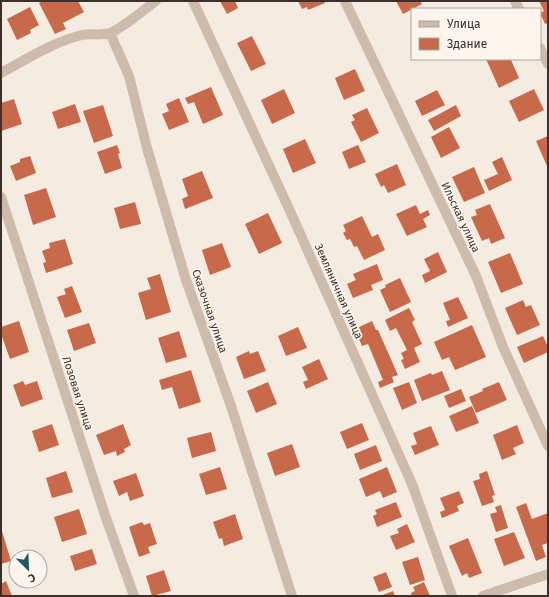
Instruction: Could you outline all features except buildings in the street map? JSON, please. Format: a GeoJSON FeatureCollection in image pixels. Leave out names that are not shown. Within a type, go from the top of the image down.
{"type":"FeatureCollection","features":[{"type":"Feature","properties":{"kind":"street"},"geometry":{"type":"LineString","coordinates":[[1,73],[55,44],[84,34],[110,33],[156,1]]}},
{"type":"Feature","properties":{"kind":"street","name":"Земляничная улица"},"geometry":{"type":"LineString","coordinates":[[193,1],[290,210],[412,484],[452,596]]}},
{"type":"Feature","properties":{"kind":"street","name":"Ильская улица"},"geometry":{"type":"LineString","coordinates":[[345,1],[472,269],[503,347],[548,446]]}},
{"type":"Feature","properties":{"kind":"street","name":"Сказочная улица"},"geometry":{"type":"LineString","coordinates":[[110,33],[129,76],[147,148],[186,280],[230,403],[292,596]]}},
{"type":"Feature","properties":{"kind":"street"},"geometry":{"type":"LineString","coordinates":[[541,50],[548,64]]}},
{"type":"Feature","properties":{"kind":"street","name":"Лозовая улица"},"geometry":{"type":"LineString","coordinates":[[1,197],[106,518],[134,596]]}},
{"type":"Feature","properties":{"kind":"street"},"geometry":{"type":"LineString","coordinates":[[483,596],[548,574]]}}]}
